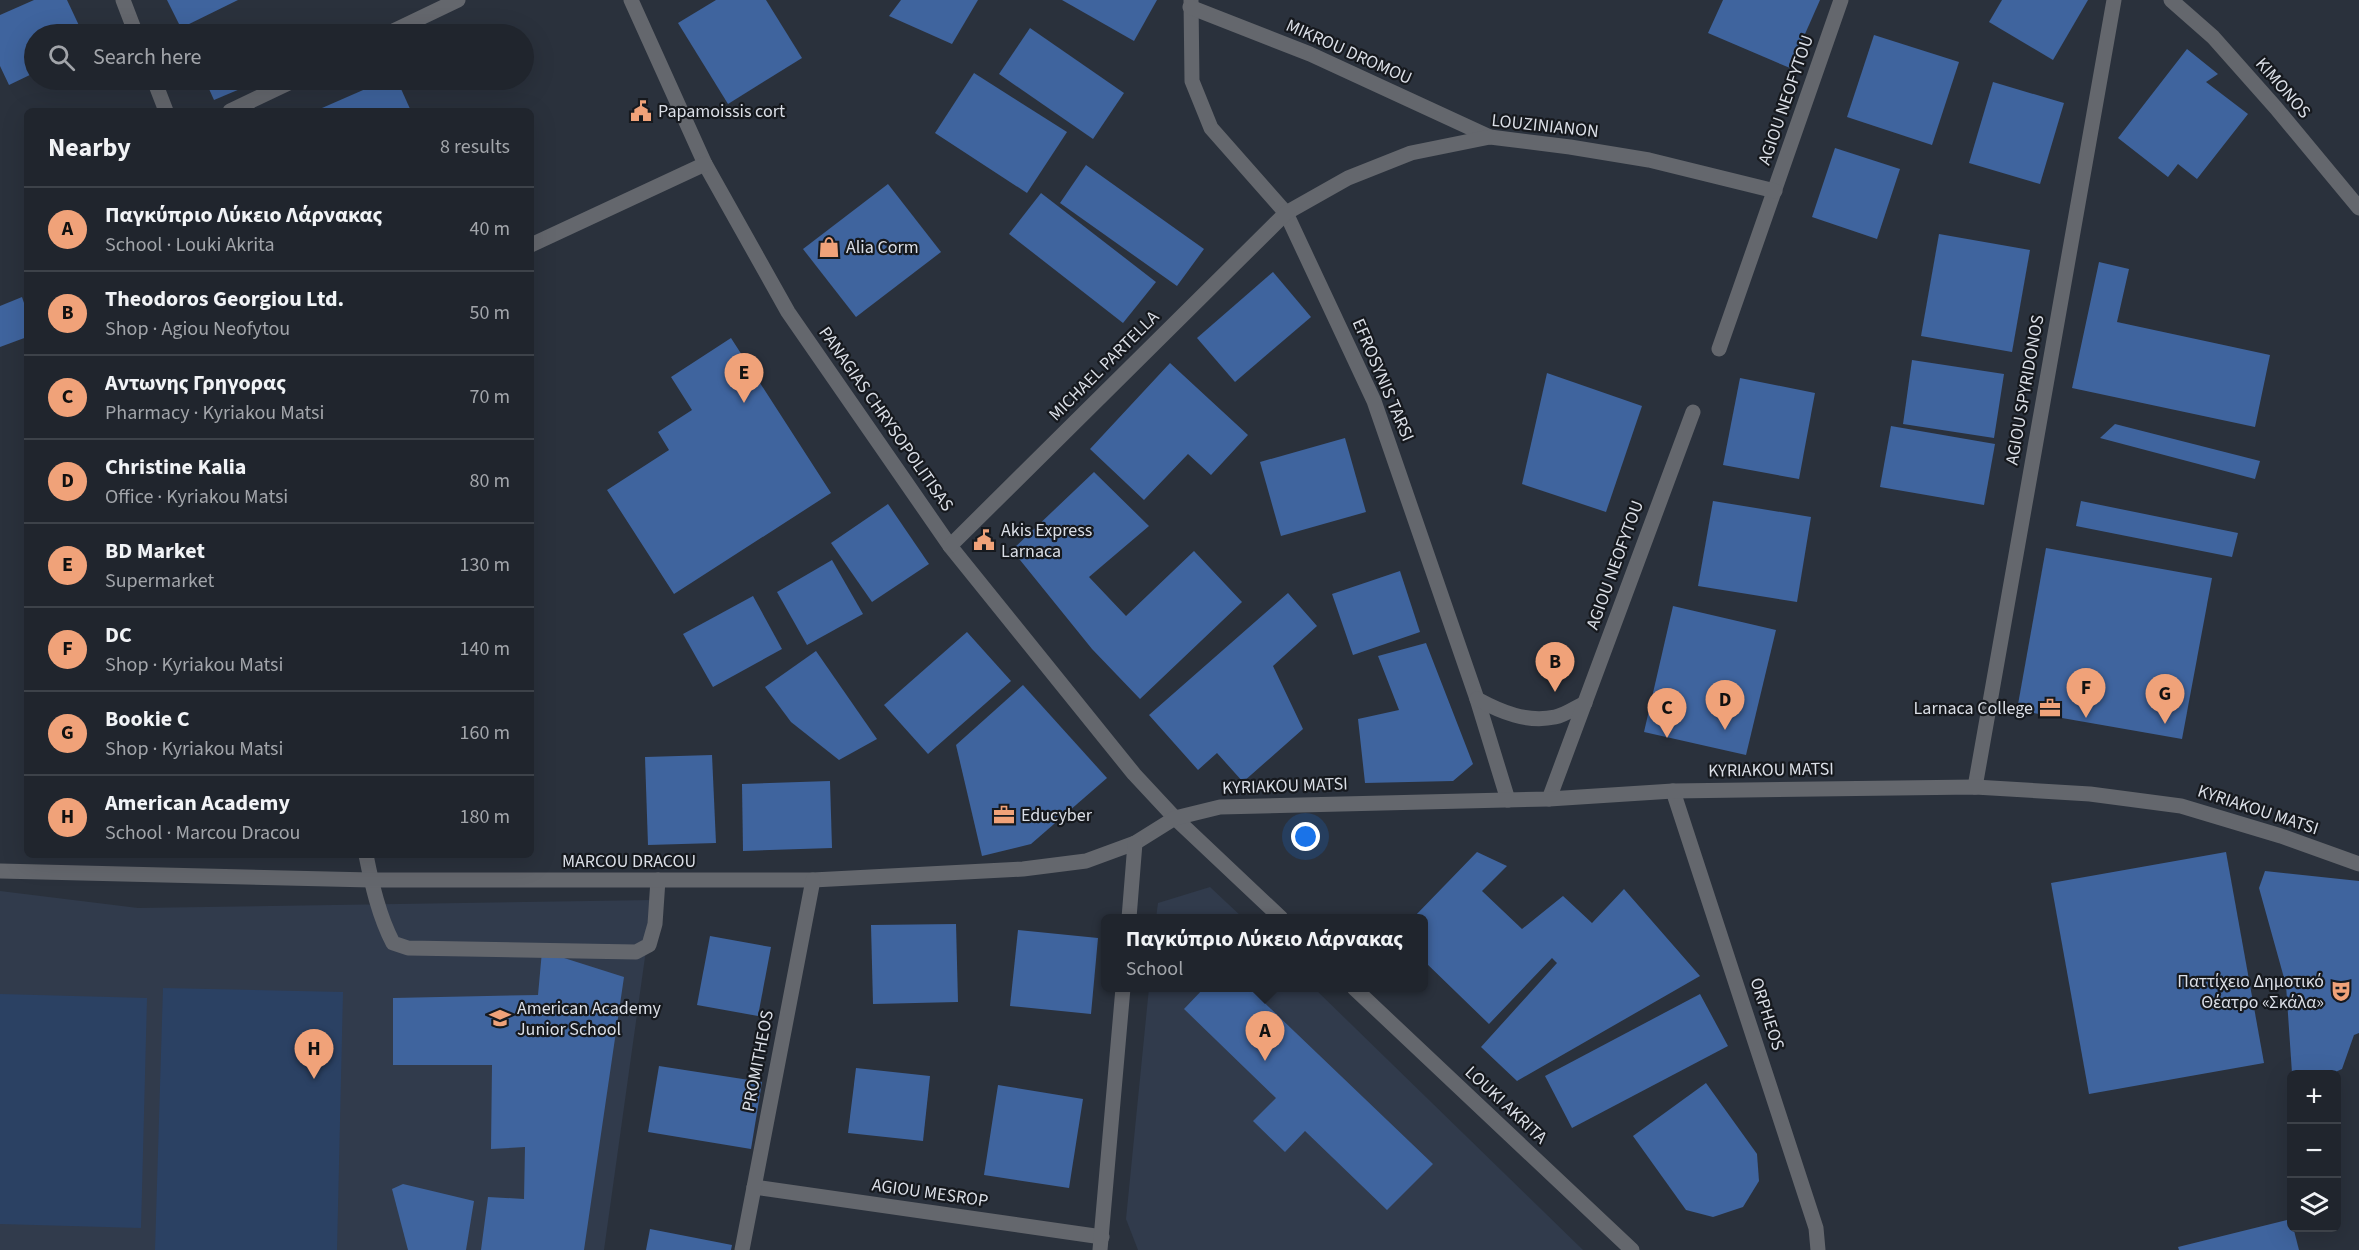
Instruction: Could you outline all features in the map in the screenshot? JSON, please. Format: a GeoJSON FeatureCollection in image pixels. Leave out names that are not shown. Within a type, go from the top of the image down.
{"type":"FeatureCollection","features":[{"type":"Feature","properties":{"kind":"street"},"geometry":{"type":"LineString","coordinates":[[123,0],[132,24]]}},
{"type":"Feature","properties":{"kind":"street"},"geometry":{"type":"LineString","coordinates":[[408,24],[458,0]]}},
{"type":"Feature","properties":{"kind":"street","name":"PANAGIAS CHRYSOPOLITISAS"},"geometry":{"type":"LineString","coordinates":[[631,0],[705,164],[788,312],[950,546],[1134,774],[1175,818]]}},
{"type":"Feature","properties":{"kind":"street","name":"AGIOU NEOFYTOU"},"geometry":{"type":"LineString","coordinates":[[1719,349],[1841,0]]}},
{"type":"Feature","properties":{"kind":"street","name":"AGIOU SPYRIDONOS"},"geometry":{"type":"LineString","coordinates":[[1975,787],[2114,0]]}},
{"type":"Feature","properties":{"kind":"street","name":"KIMONOS"},"geometry":{"type":"LineString","coordinates":[[2171,0],[2213,37],[2276,108],[2359,208]]}},
{"type":"Feature","properties":{"kind":"street","name":"MIKROU DROMOU"},"geometry":{"type":"LineString","coordinates":[[1190,3],[1310,54],[1490,137]]}},
{"type":"Feature","properties":{"kind":"street","name":"EFROSYNIS TARSI"},"geometry":{"type":"LineString","coordinates":[[1190,3],[1192,81],[1211,128],[1286,213],[1374,401],[1477,699],[1508,800]]}},
{"type":"Feature","properties":{"kind":"street"},"geometry":{"type":"LineString","coordinates":[[158,90],[165,108]]}},
{"type":"Feature","properties":{"kind":"street"},"geometry":{"type":"LineString","coordinates":[[236,108],[274,90]]}},
{"type":"Feature","properties":{"kind":"street","name":"LOUZINIANON"},"geometry":{"type":"LineString","coordinates":[[1286,213],[1348,178],[1411,153],[1490,137],[1649,160],[1775,191]]}},
{"type":"Feature","properties":{"kind":"street"},"geometry":{"type":"LineString","coordinates":[[534,244],[705,164]]}},
{"type":"Feature","properties":{"kind":"street","name":"MICHAEL PARTELLA"},"geometry":{"type":"LineString","coordinates":[[950,546],[1286,213]]}},
{"type":"Feature","properties":{"kind":"street","name":"AGIOU NEOFYTOU"},"geometry":{"type":"LineString","coordinates":[[1549,799],[1693,412]]}},
{"type":"Feature","properties":{"kind":"street"},"geometry":{"type":"LineString","coordinates":[[1477,699],[1504,713],[1530,718],[1556,717],[1585,703]]}},
{"type":"Feature","properties":{"kind":"street","name":"KYRIAKOU MATSI"},"geometry":{"type":"LineString","coordinates":[[1175,818],[1220,807],[1549,799],[1673,791],[1975,787],[2090,794],[2181,806],[2281,836],[2359,864]]}},
{"type":"Feature","properties":{"kind":"street","name":"ORPHEOS"},"geometry":{"type":"LineString","coordinates":[[1673,791],[1816,1228],[1818,1250]]}},
{"type":"Feature","properties":{"kind":"street"},"geometry":{"type":"LineString","coordinates":[[1175,818],[1277,914]]}},
{"type":"Feature","properties":{"kind":"street","name":"MARCOU DRACOU"},"geometry":{"type":"LineString","coordinates":[[0,871],[371,880],[813,880],[1023,869],[1086,861],[1135,843],[1175,818]]}},
{"type":"Feature","properties":{"kind":"street"},"geometry":{"type":"LineString","coordinates":[[1129,914],[1135,843]]}},
{"type":"Feature","properties":{"kind":"street"},"geometry":{"type":"LineString","coordinates":[[367,858],[386,930],[393,943],[408,948],[636,952],[649,945],[655,924],[658,880]]}},
{"type":"Feature","properties":{"kind":"street","name":"PROMITHEOS"},"geometry":{"type":"LineString","coordinates":[[741,1250],[813,880]]}},
{"type":"Feature","properties":{"kind":"street"},"geometry":{"type":"LineString","coordinates":[[1101,1244],[1123,992]]}},
{"type":"Feature","properties":{"kind":"street","name":"LOUKI AKRITA"},"geometry":{"type":"LineString","coordinates":[[1359,992],[1632,1250]]}},
{"type":"Feature","properties":{"kind":"street","name":"AGIOU MESROP"},"geometry":{"type":"LineString","coordinates":[[754,1187],[1101,1244]]}},
{"type":"Feature","properties":{"kind":"shaded area"},"geometry":{"type":"Polygon","coordinates":[[[1210,887],[1239,914],[1157,914],[1158,903],[1210,887]]]}},
{"type":"Feature","properties":{"kind":"shaded area"},"geometry":{"type":"Polygon","coordinates":[[[0,891],[138,908],[653,900],[604,1250],[0,1250],[0,891]]]}},
{"type":"Feature","properties":{"kind":"shaded area"},"geometry":{"type":"Polygon","coordinates":[[[163,988],[343,992],[337,1250],[155,1250],[163,988]]]}},
{"type":"Feature","properties":{"kind":"shaded area"},"geometry":{"type":"Polygon","coordinates":[[[1149,992],[1318,992],[1583,1250],[1138,1250],[1126,1219],[1149,992]]]}},
{"type":"Feature","properties":{"kind":"shaded area"},"geometry":{"type":"Polygon","coordinates":[[[0,994],[147,998],[141,1228],[0,1224],[0,994]]]}},
{"type":"Feature","properties":{"kind":"building"},"geometry":{"type":"Polygon","coordinates":[[[34,0],[67,0],[78,24],[24,24],[24,78],[9,85],[0,66],[0,15],[34,0]]]}},
{"type":"Feature","properties":{"kind":"building"},"geometry":{"type":"Polygon","coordinates":[[[167,0],[238,0],[189,24],[179,24],[167,0]]]}},
{"type":"Feature","properties":{"kind":"building"},"geometry":{"type":"Polygon","coordinates":[[[716,0],[766,0],[802,58],[728,104],[678,23],[716,0]]]}},
{"type":"Feature","properties":{"kind":"building"},"geometry":{"type":"Polygon","coordinates":[[[901,0],[978,0],[952,44],[889,16],[901,0]]]}},
{"type":"Feature","properties":{"kind":"building"},"geometry":{"type":"Polygon","coordinates":[[[1062,0],[1157,0],[1134,41],[1062,0]]]}},
{"type":"Feature","properties":{"kind":"building"},"geometry":{"type":"Polygon","coordinates":[[[1723,0],[1820,0],[1790,68],[1708,33],[1723,0]]]}},
{"type":"Feature","properties":{"kind":"building"},"geometry":{"type":"Polygon","coordinates":[[[2002,0],[2088,0],[2053,60],[1989,22],[2002,0]]]}},
{"type":"Feature","properties":{"kind":"building"},"geometry":{"type":"Polygon","coordinates":[[[1030,28],[1124,93],[1093,139],[999,74],[1030,28]]]}},
{"type":"Feature","properties":{"kind":"building"},"geometry":{"type":"Polygon","coordinates":[[[1874,35],[1959,62],[1932,145],[1847,117],[1874,35]]]}},
{"type":"Feature","properties":{"kind":"building"},"geometry":{"type":"Polygon","coordinates":[[[2187,49],[2218,74],[2206,82],[2248,114],[2197,179],[2178,164],[2168,177],[2118,138],[2187,49]]]}},
{"type":"Feature","properties":{"kind":"building"},"geometry":{"type":"Polygon","coordinates":[[[974,73],[1067,132],[1027,193],[935,133],[974,73]]]}},
{"type":"Feature","properties":{"kind":"building"},"geometry":{"type":"Polygon","coordinates":[[[1993,82],[2064,103],[2040,184],[1969,163],[1993,82]]]}},
{"type":"Feature","properties":{"kind":"building"},"geometry":{"type":"Polygon","coordinates":[[[210,90],[238,90],[214,100],[210,90]]]}},
{"type":"Feature","properties":{"kind":"building"},"geometry":{"type":"Polygon","coordinates":[[[363,90],[402,90],[410,108],[322,108],[363,90]]]}},
{"type":"Feature","properties":{"kind":"building"},"geometry":{"type":"Polygon","coordinates":[[[1835,148],[1900,169],[1877,239],[1812,217],[1835,148]]]}},
{"type":"Feature","properties":{"kind":"building"},"geometry":{"type":"Polygon","coordinates":[[[1086,165],[1204,249],[1177,286],[1060,203],[1086,165]]]}},
{"type":"Feature","properties":{"kind":"building"},"geometry":{"type":"Polygon","coordinates":[[[888,184],[941,252],[856,317],[803,249],[888,184]]]}},
{"type":"Feature","properties":{"kind":"building"},"geometry":{"type":"Polygon","coordinates":[[[1041,193],[1156,282],[1123,323],[1009,234],[1041,193]]]}},
{"type":"Feature","properties":{"kind":"building"},"geometry":{"type":"Polygon","coordinates":[[[1939,234],[2030,250],[2012,352],[1921,336],[1939,234]]]}},
{"type":"Feature","properties":{"kind":"building"},"geometry":{"type":"Polygon","coordinates":[[[2099,262],[2129,269],[2117,322],[2270,355],[2255,427],[2072,388],[2099,262]]]}},
{"type":"Feature","properties":{"kind":"building"},"geometry":{"type":"Polygon","coordinates":[[[1273,272],[1311,317],[1235,382],[1197,338],[1273,272]]]}},
{"type":"Feature","properties":{"kind":"building"},"geometry":{"type":"Polygon","coordinates":[[[22,297],[24,303],[24,338],[0,347],[0,306],[22,297]]]}},
{"type":"Feature","properties":{"kind":"building"},"geometry":{"type":"Polygon","coordinates":[[[731,338],[831,493],[674,594],[607,490],[669,450],[658,432],[692,410],[671,377],[731,338]]]}},
{"type":"Feature","properties":{"kind":"building"},"geometry":{"type":"Polygon","coordinates":[[[1912,360],[2004,374],[1994,438],[1903,424],[1912,360]]]}},
{"type":"Feature","properties":{"kind":"building"},"geometry":{"type":"Polygon","coordinates":[[[1170,363],[1248,435],[1211,475],[1188,454],[1144,500],[1090,449],[1170,363]]]}},
{"type":"Feature","properties":{"kind":"building"},"geometry":{"type":"Polygon","coordinates":[[[1547,373],[1642,406],[1606,512],[1522,484],[1547,373]]]}},
{"type":"Feature","properties":{"kind":"building"},"geometry":{"type":"Polygon","coordinates":[[[1740,378],[1815,393],[1799,479],[1723,465],[1740,378]]]}},
{"type":"Feature","properties":{"kind":"building"},"geometry":{"type":"Polygon","coordinates":[[[2115,424],[2260,461],[2255,479],[2100,438],[2115,424]]]}},
{"type":"Feature","properties":{"kind":"building"},"geometry":{"type":"Polygon","coordinates":[[[1891,426],[1995,444],[1984,505],[1880,487],[1891,426]]]}},
{"type":"Feature","properties":{"kind":"building"},"geometry":{"type":"Polygon","coordinates":[[[1345,438],[1366,512],[1281,536],[1260,462],[1345,438]]]}},
{"type":"Feature","properties":{"kind":"building"},"geometry":{"type":"Polygon","coordinates":[[[1094,472],[1149,526],[1089,577],[1126,616],[1194,551],[1242,602],[1140,699],[1092,649],[1012,550],[1094,472]]]}},
{"type":"Feature","properties":{"kind":"building"},"geometry":{"type":"Polygon","coordinates":[[[1713,501],[1811,517],[1797,602],[1698,586],[1713,501]]]}},
{"type":"Feature","properties":{"kind":"building"},"geometry":{"type":"Polygon","coordinates":[[[2081,501],[2238,533],[2232,557],[2076,526],[2081,501]]]}},
{"type":"Feature","properties":{"kind":"building"},"geometry":{"type":"Polygon","coordinates":[[[888,504],[929,564],[872,602],[831,543],[888,504]]]}},
{"type":"Feature","properties":{"kind":"building"},"geometry":{"type":"Polygon","coordinates":[[[2046,548],[2212,578],[2182,739],[2017,710],[2046,548]]]}},
{"type":"Feature","properties":{"kind":"building"},"geometry":{"type":"Polygon","coordinates":[[[832,560],[863,614],[807,645],[777,592],[832,560]]]}},
{"type":"Feature","properties":{"kind":"building"},"geometry":{"type":"Polygon","coordinates":[[[1400,571],[1420,632],[1353,655],[1332,594],[1400,571]]]}},
{"type":"Feature","properties":{"kind":"building"},"geometry":{"type":"Polygon","coordinates":[[[1288,593],[1317,626],[1273,666],[1303,729],[1243,782],[1217,753],[1198,770],[1149,715],[1288,593]]]}},
{"type":"Feature","properties":{"kind":"building"},"geometry":{"type":"Polygon","coordinates":[[[753,596],[782,649],[713,687],[683,634],[753,596]]]}},
{"type":"Feature","properties":{"kind":"building"},"geometry":{"type":"Polygon","coordinates":[[[1673,606],[1776,630],[1746,755],[1644,732],[1673,606]]]}},
{"type":"Feature","properties":{"kind":"building"},"geometry":{"type":"Polygon","coordinates":[[[967,632],[1011,681],[928,754],[884,705],[967,632]]]}},
{"type":"Feature","properties":{"kind":"building"},"geometry":{"type":"Polygon","coordinates":[[[1426,643],[1473,764],[1453,781],[1365,783],[1358,719],[1399,710],[1378,656],[1426,643]]]}},
{"type":"Feature","properties":{"kind":"building"},"geometry":{"type":"Polygon","coordinates":[[[816,651],[877,739],[839,760],[791,722],[765,687],[816,651]]]}},
{"type":"Feature","properties":{"kind":"building"},"geometry":{"type":"Polygon","coordinates":[[[1023,685],[1107,778],[1031,844],[982,856],[956,745],[1023,685]]]}},
{"type":"Feature","properties":{"kind":"building"},"geometry":{"type":"Polygon","coordinates":[[[712,755],[716,843],[648,845],[645,757],[712,755]]]}},
{"type":"Feature","properties":{"kind":"building"},"geometry":{"type":"Polygon","coordinates":[[[830,781],[832,848],[743,851],[742,784],[830,781]]]}},
{"type":"Feature","properties":{"kind":"building"},"geometry":{"type":"Polygon","coordinates":[[[1477,852],[1507,866],[1482,891],[1522,929],[1563,896],[1592,923],[1624,889],[1700,976],[1517,1081],[1481,1047],[1557,963],[1552,958],[1489,1024],[1428,965],[1428,914],[1417,914],[1477,852]]]}},
{"type":"Feature","properties":{"kind":"building"},"geometry":{"type":"Polygon","coordinates":[[[2226,852],[2264,1063],[2089,1094],[2051,883],[2226,852]]]}},
{"type":"Feature","properties":{"kind":"building"},"geometry":{"type":"Polygon","coordinates":[[[2265,871],[2359,881],[2359,1033],[2354,1035],[2340,1070],[2292,1070],[2286,985],[2259,888],[2265,871]]]}},
{"type":"Feature","properties":{"kind":"building"},"geometry":{"type":"Polygon","coordinates":[[[956,924],[958,1002],[873,1004],[871,925],[956,924]]]}},
{"type":"Feature","properties":{"kind":"building"},"geometry":{"type":"Polygon","coordinates":[[[1018,930],[1098,938],[1091,1014],[1010,1006],[1018,930]]]}},
{"type":"Feature","properties":{"kind":"building"},"geometry":{"type":"Polygon","coordinates":[[[710,936],[771,947],[758,1016],[697,1005],[710,936]]]}},
{"type":"Feature","properties":{"kind":"building"},"geometry":{"type":"Polygon","coordinates":[[[542,951],[624,977],[584,1250],[481,1250],[488,1197],[524,1199],[525,1147],[491,1149],[492,1065],[393,1065],[393,998],[538,995],[542,951]]]}},
{"type":"Feature","properties":{"kind":"building"},"geometry":{"type":"Polygon","coordinates":[[[1200,992],[1253,992],[1433,1164],[1387,1210],[1305,1131],[1285,1152],[1253,1121],[1276,1098],[1184,1009],[1200,992]]]}},
{"type":"Feature","properties":{"kind":"building"},"geometry":{"type":"Polygon","coordinates":[[[1700,994],[1728,1046],[1572,1128],[1545,1076],[1700,994]]]}},
{"type":"Feature","properties":{"kind":"building"},"geometry":{"type":"Polygon","coordinates":[[[659,1066],[762,1082],[751,1149],[648,1132],[659,1066]]]}},
{"type":"Feature","properties":{"kind":"building"},"geometry":{"type":"Polygon","coordinates":[[[856,1068],[930,1076],[923,1141],[848,1133],[856,1068]]]}},
{"type":"Feature","properties":{"kind":"building"},"geometry":{"type":"Polygon","coordinates":[[[1706,1083],[1757,1154],[1759,1181],[1743,1207],[1713,1217],[1686,1210],[1633,1136],[1706,1083]]]}},
{"type":"Feature","properties":{"kind":"building"},"geometry":{"type":"Polygon","coordinates":[[[998,1085],[1083,1099],[1069,1188],[984,1175],[998,1085]]]}},
{"type":"Feature","properties":{"kind":"building"},"geometry":{"type":"Polygon","coordinates":[[[403,1184],[474,1201],[466,1250],[408,1250],[392,1189],[403,1184]]]}},
{"type":"Feature","properties":{"kind":"building"},"geometry":{"type":"Polygon","coordinates":[[[2287,1220],[2287,1232],[2294,1232],[2299,1250],[2179,1250],[2178,1247],[2287,1220]]]}},
{"type":"Feature","properties":{"kind":"building"},"geometry":{"type":"Polygon","coordinates":[[[650,1229],[732,1245],[731,1250],[646,1250],[650,1229]]]}},
{"type":"Feature","properties":{"kind":"place","name":"Papamoissis cort"},"geometry":{"type":"Point","coordinates":[641,111]}},
{"type":"Feature","properties":{"kind":"place","name":"Alia Corm"},"geometry":{"type":"Point","coordinates":[829,247]}},
{"type":"Feature","properties":{"kind":"place","name":"BD Market"},"geometry":{"type":"Point","coordinates":[744,403]}},
{"type":"Feature","properties":{"kind":"place","name":"Akis Express Larnaca"},"geometry":{"type":"Point","coordinates":[984,540]}},
{"type":"Feature","properties":{"kind":"place","name":"Theodoros Georgiou Ltd."},"geometry":{"type":"Point","coordinates":[1555,692]}},
{"type":"Feature","properties":{"kind":"place","name":"Larnaca College"},"geometry":{"type":"Point","coordinates":[2050,708]}},
{"type":"Feature","properties":{"kind":"place","name":"DC"},"geometry":{"type":"Point","coordinates":[2086,718]}},
{"type":"Feature","properties":{"kind":"place","name":"Bookie C"},"geometry":{"type":"Point","coordinates":[2165,724]}},
{"type":"Feature","properties":{"kind":"place","name":"Christine Kalia"},"geometry":{"type":"Point","coordinates":[1725,730]}},
{"type":"Feature","properties":{"kind":"place","name":"Αντωνης Γρηγορας"},"geometry":{"type":"Point","coordinates":[1667,738]}},
{"type":"Feature","properties":{"kind":"place","name":"Educyber"},"geometry":{"type":"Point","coordinates":[1004,815]}},
{"type":"Feature","properties":{"kind":"place","name":"Παττίχειο Δημοτικό Θέατρο «Σκάλα»"},"geometry":{"type":"Point","coordinates":[2341,991]}},
{"type":"Feature","properties":{"kind":"place","name":"American Academy Junior School"},"geometry":{"type":"Point","coordinates":[500,1018]}},
{"type":"Feature","properties":{"kind":"place","name":"Παγκύπριο Λύκειο Λάρνακας"},"geometry":{"type":"Point","coordinates":[1265,1061]}},
{"type":"Feature","properties":{"kind":"place","name":"American Academy"},"geometry":{"type":"Point","coordinates":[314,1079]}}]}
